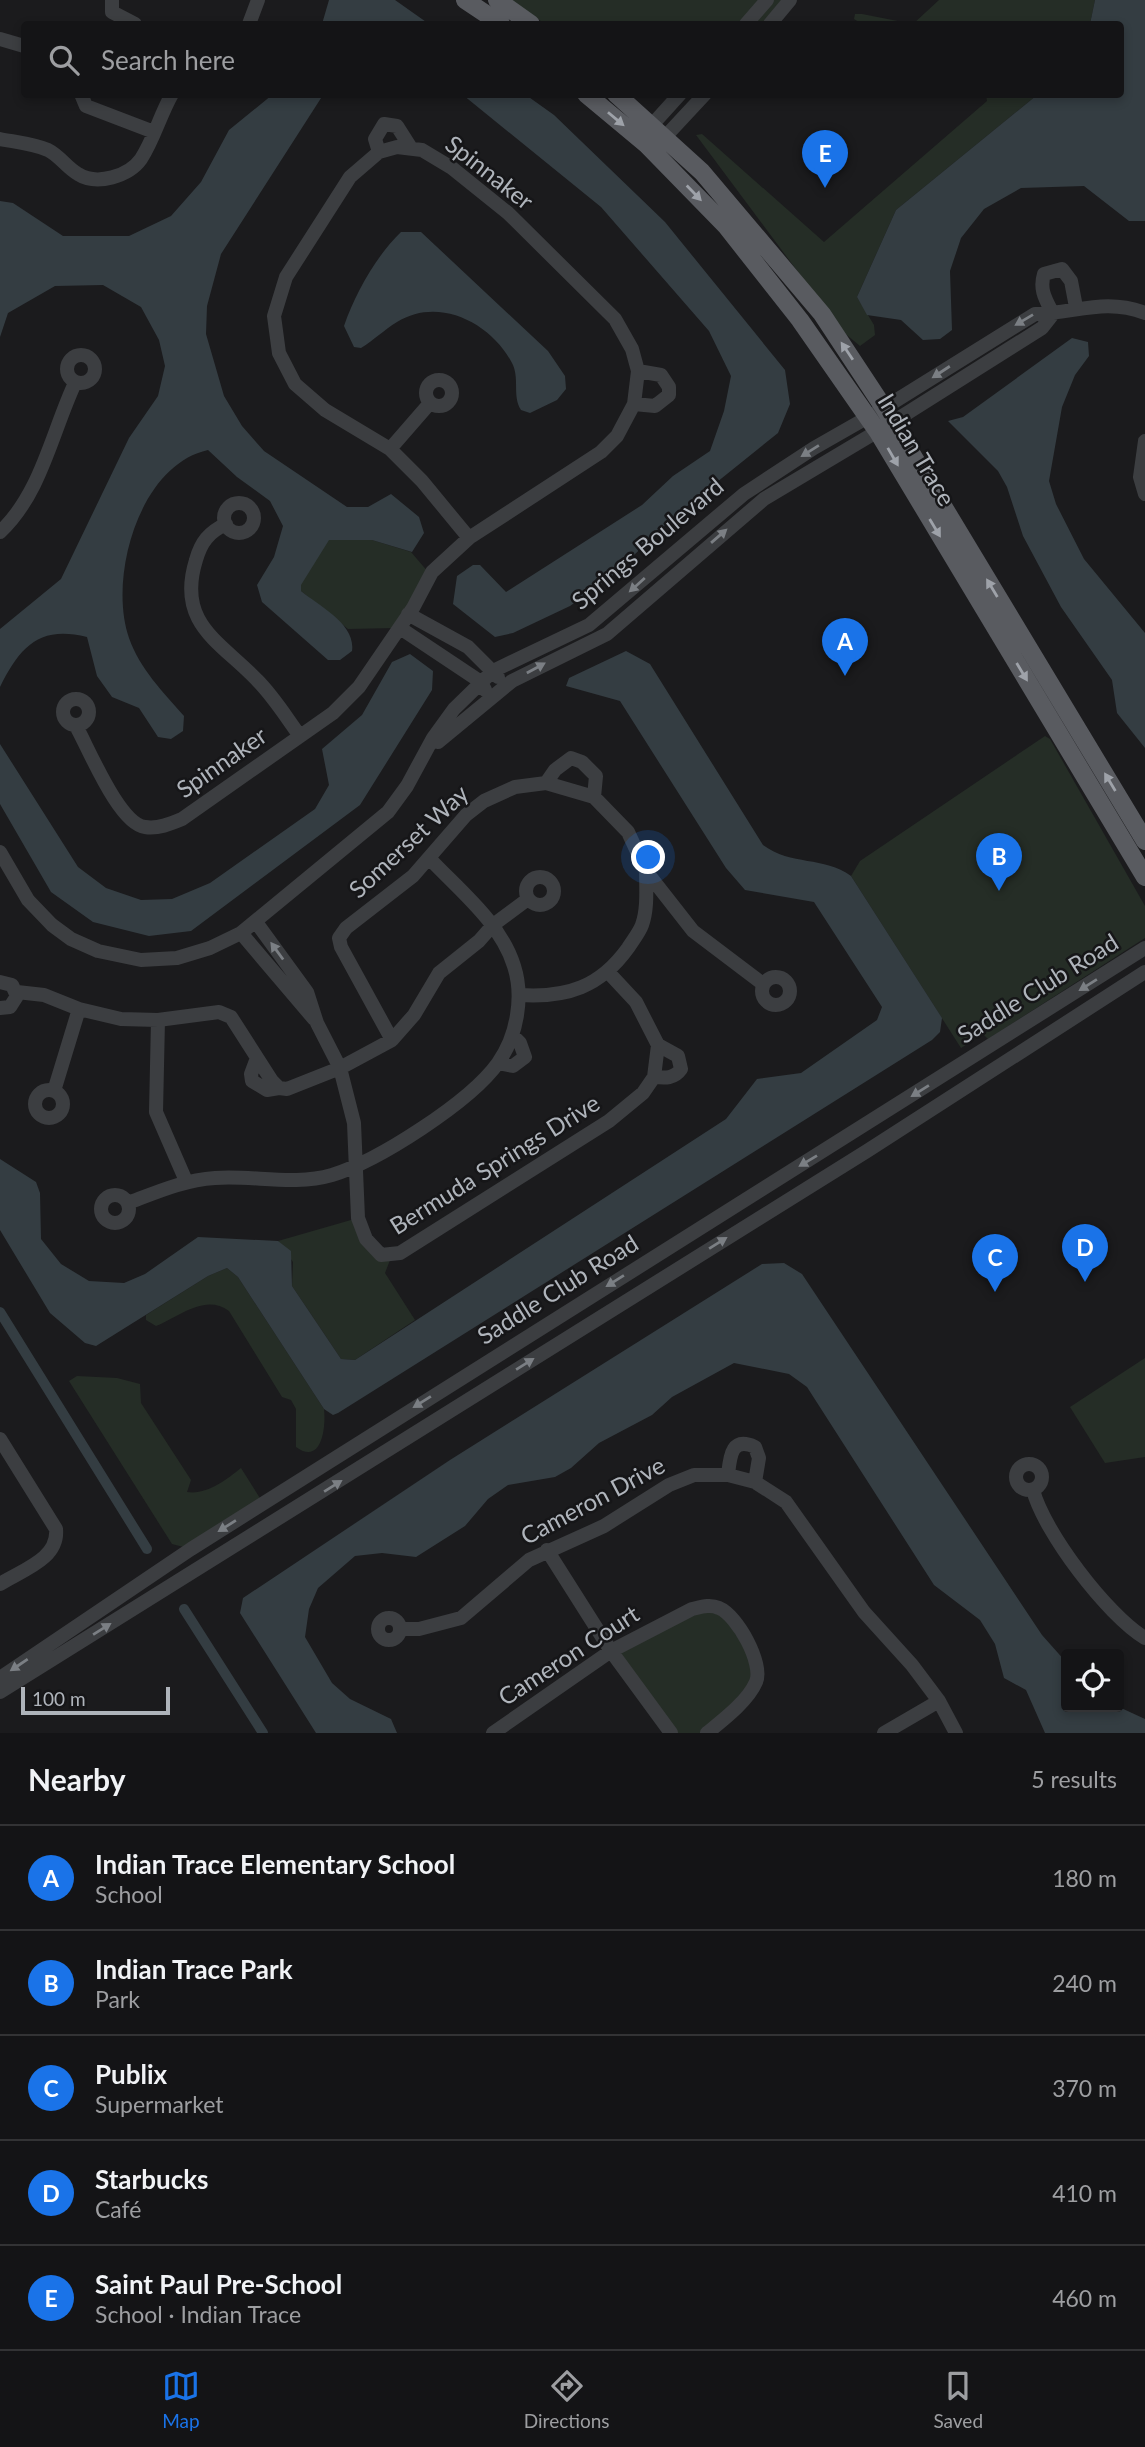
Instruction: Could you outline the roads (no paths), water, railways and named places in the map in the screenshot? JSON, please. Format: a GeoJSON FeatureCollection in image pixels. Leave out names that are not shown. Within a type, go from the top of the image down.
{"type":"FeatureCollection","features":[{"type":"Feature","properties":{"kind":"main road"},"geometry":{"type":"LineString","coordinates":[[465,0],[496,21]]}},
{"type":"Feature","properties":{"kind":"main road"},"geometry":{"type":"LineString","coordinates":[[497,0],[527,21]]}},
{"type":"Feature","properties":{"kind":"main road","name":"Indian Trace"},"geometry":{"type":"LineString","coordinates":[[591,98],[646,144],[726,226],[881,420],[1145,841]]}},
{"type":"Feature","properties":{"kind":"main road","name":"Indian Trace"},"geometry":{"type":"LineString","coordinates":[[621,98],[702,172],[822,314],[1145,877]]}},
{"type":"Feature","properties":{"kind":"street"},"geometry":{"type":"LineString","coordinates":[[112,0],[112,12],[129,21]]}},
{"type":"Feature","properties":{"kind":"street"},"geometry":{"type":"LineString","coordinates":[[250,21],[258,0]]}},
{"type":"Feature","properties":{"kind":"street"},"geometry":{"type":"LineString","coordinates":[[749,21],[768,0]]}},
{"type":"Feature","properties":{"kind":"street"},"geometry":{"type":"LineString","coordinates":[[772,21],[790,0]]}},
{"type":"Feature","properties":{"kind":"street"},"geometry":{"type":"LineString","coordinates":[[0,39],[21,45]]}},
{"type":"Feature","properties":{"kind":"street"},"geometry":{"type":"LineString","coordinates":[[83,98],[86,106],[154,132]]}},
{"type":"Feature","properties":{"kind":"street"},"geometry":{"type":"LineString","coordinates":[[0,139],[44,148],[57,155],[78,174],[92,179],[114,177],[132,170],[142,157],[170,98]]}},
{"type":"Feature","properties":{"kind":"street"},"geometry":{"type":"LineString","coordinates":[[658,131],[678,98]]}},
{"type":"Feature","properties":{"kind":"street"},"geometry":{"type":"LineString","coordinates":[[646,144],[658,131],[700,98]]}},
{"type":"Feature","properties":{"kind":"street"},"geometry":{"type":"LineString","coordinates":[[411,148],[397,125],[384,124],[375,139],[379,152],[350,177],[286,278],[274,316],[279,353],[295,384],[325,410],[390,449],[422,481],[469,538]]}},
{"type":"Feature","properties":{"kind":"street","name":"Spinnaker"},"geometry":{"type":"LineString","coordinates":[[76,726],[124,814],[142,827],[163,826],[182,819],[333,713],[359,687],[411,611],[432,572],[469,538],[601,452],[617,436],[634,404],[638,371],[632,349],[615,319],[518,223],[452,168],[422,150],[411,148],[379,152]]}},
{"type":"Feature","properties":{"kind":"street"},"geometry":{"type":"LineString","coordinates":[[1053,314],[1042,292],[1041,283],[1044,274],[1052,270],[1062,270],[1067,275],[1076,307]]}},
{"type":"Feature","properties":{"kind":"street"},"geometry":{"type":"LineString","coordinates":[[881,420],[987,342],[1035,314],[1053,314],[1076,307],[1108,306],[1145,313]]}},
{"type":"Feature","properties":{"kind":"street"},"geometry":{"type":"LineString","coordinates":[[881,420],[1042,328],[1053,314]]}},
{"type":"Feature","properties":{"kind":"street"},"geometry":{"type":"LineString","coordinates":[[987,342],[996,356]]}},
{"type":"Feature","properties":{"kind":"street"},"geometry":{"type":"LineString","coordinates":[[634,404],[655,406],[668,395],[669,387],[661,375],[638,371]]}},
{"type":"Feature","properties":{"kind":"street"},"geometry":{"type":"LineString","coordinates":[[0,532],[15,519],[35,483],[75,383]]}},
{"type":"Feature","properties":{"kind":"street"},"geometry":{"type":"LineString","coordinates":[[390,449],[430,403]]}},
{"type":"Feature","properties":{"kind":"street","name":"Springs Boulevard"},"geometry":{"type":"LineString","coordinates":[[0,852],[28,900],[52,925],[71,939],[119,957],[141,960],[177,958],[210,948],[256,922],[388,812],[447,719],[493,671],[589,625],[718,513],[814,448],[881,420]]}},
{"type":"Feature","properties":{"kind":"street","name":"Springs Boulevard"},"geometry":{"type":"LineString","coordinates":[[425,755],[506,685],[607,634],[764,499],[881,420]]}},
{"type":"Feature","properties":{"kind":"street"},"geometry":{"type":"LineString","coordinates":[[1145,441],[1140,477],[1145,494]]}},
{"type":"Feature","properties":{"kind":"street"},"geometry":{"type":"LineString","coordinates":[[226,524],[204,540],[191,575],[191,598],[200,623],[217,647],[246,668],[269,692],[300,736]]}},
{"type":"Feature","properties":{"kind":"street"},"geometry":{"type":"LineString","coordinates":[[411,611],[468,647],[506,685]]}},
{"type":"Feature","properties":{"kind":"street"},"geometry":{"type":"LineString","coordinates":[[400,628],[481,682],[489,697]]}},
{"type":"Feature","properties":{"kind":"street","name":"Somerset Way"},"geometry":{"type":"LineString","coordinates":[[546,783],[555,769],[572,758],[582,762],[596,776],[594,797]]}},
{"type":"Feature","properties":{"kind":"street","name":"Somerset Way"},"geometry":{"type":"LineString","coordinates":[[392,1040],[341,947],[339,937],[429,858],[466,815],[484,801],[515,787],[546,783],[594,797],[628,832],[642,855],[646,871],[693,931],[763,984]]}},
{"type":"Feature","properties":{"kind":"street"},"geometry":{"type":"LineString","coordinates":[[128,1203],[186,1181],[239,1177],[302,1179],[330,1175],[377,1156],[418,1129],[481,1082],[498,1063],[513,1035],[520,995],[514,964],[492,925],[429,858]]}},
{"type":"Feature","properties":{"kind":"street"},"geometry":{"type":"LineString","coordinates":[[520,995],[548,997],[609,973],[642,927],[646,911],[646,871]]}},
{"type":"Feature","properties":{"kind":"street"},"geometry":{"type":"LineString","coordinates":[[0,982],[12,985],[17,992],[44,995],[79,1009],[121,1018],[158,1020],[219,1012],[231,1017],[279,1088],[298,1086],[340,1068],[392,1040],[414,1015],[439,973],[478,941],[492,925],[528,899]]}},
{"type":"Feature","properties":{"kind":"street"},"geometry":{"type":"LineString","coordinates":[[646,911],[672,904]]}},
{"type":"Feature","properties":{"kind":"street","name":"Bermuda Springs Drive"},"geometry":{"type":"LineString","coordinates":[[256,922],[307,992],[317,1023],[340,1068],[354,1123],[358,1218],[366,1239],[381,1255],[400,1253],[609,1121],[630,1107],[654,1077],[667,1078],[677,1075],[681,1069],[678,1056],[658,1045],[636,1002],[609,973]]}},
{"type":"Feature","properties":{"kind":"street","name":"Bermuda Springs Drive"},"geometry":{"type":"LineString","coordinates":[[240,933],[255,950],[266,977],[286,999],[317,1023]]}},
{"type":"Feature","properties":{"kind":"street","name":"Saddle Club Road"},"geometry":{"type":"LineString","coordinates":[[0,1678],[201,1542],[1145,948]]}},
{"type":"Feature","properties":{"kind":"street","name":"Saddle Club Road"},"geometry":{"type":"LineString","coordinates":[[0,1692],[867,1151],[1145,972]]}},
{"type":"Feature","properties":{"kind":"street"},"geometry":{"type":"LineString","coordinates":[[0,1008],[14,1004],[17,992]]}},
{"type":"Feature","properties":{"kind":"street"},"geometry":{"type":"LineString","coordinates":[[54,1091],[79,1009]]}},
{"type":"Feature","properties":{"kind":"street"},"geometry":{"type":"LineString","coordinates":[[158,1020],[156,1112],[186,1181]]}},
{"type":"Feature","properties":{"kind":"street"},"geometry":{"type":"LineString","coordinates":[[498,1063],[513,1066],[525,1057],[520,1043],[513,1035]]}},
{"type":"Feature","properties":{"kind":"street"},"geometry":{"type":"LineString","coordinates":[[654,1077],[658,1045]]}},
{"type":"Feature","properties":{"kind":"street"},"geometry":{"type":"LineString","coordinates":[[0,1439],[56,1529],[57,1541],[52,1552],[0,1584]]}},
{"type":"Feature","properties":{"kind":"street"},"geometry":{"type":"LineString","coordinates":[[728,1475],[731,1451],[736,1445],[745,1443],[755,1447],[759,1458],[755,1482]]}},
{"type":"Feature","properties":{"kind":"street","name":"Cameron Drive"},"geometry":{"type":"LineString","coordinates":[[401,1629],[419,1629],[461,1618],[519,1566],[547,1550],[604,1526],[669,1485],[694,1475],[728,1475],[755,1482],[786,1502],[864,1612],[912,1665],[939,1701],[956,1733]]}},
{"type":"Feature","properties":{"kind":"street"},"geometry":{"type":"LineString","coordinates":[[1032,1490],[1042,1516],[1062,1548],[1114,1612],[1145,1637]]}},
{"type":"Feature","properties":{"kind":"street"},"geometry":{"type":"LineString","coordinates":[[547,1550],[611,1651],[671,1733]]}},
{"type":"Feature","properties":{"kind":"street","name":"Cameron Court"},"geometry":{"type":"LineString","coordinates":[[493,1733],[611,1651],[692,1609],[707,1606],[720,1608],[728,1614],[750,1646],[758,1672],[756,1683],[741,1701],[707,1733]]}},
{"type":"Feature","properties":{"kind":"street"},"geometry":{"type":"LineString","coordinates":[[884,1733],[939,1701]]}},
{"type":"Feature","properties":{"kind":"waterway"},"geometry":{"type":"LineString","coordinates":[[0,1312],[147,1549]]}},
{"type":"Feature","properties":{"kind":"waterway"},"geometry":{"type":"LineString","coordinates":[[184,1609],[263,1733]]}},
{"type":"Feature","properties":{"kind":"place","name":"Saint Paul Pre-School"},"geometry":{"type":"Point","coordinates":[825,188]}},
{"type":"Feature","properties":{"kind":"place","name":"Indian Trace Elementary School"},"geometry":{"type":"Point","coordinates":[845,676]}},
{"type":"Feature","properties":{"kind":"place","name":"Indian Trace Park"},"geometry":{"type":"Point","coordinates":[999,891]}},
{"type":"Feature","properties":{"kind":"place","name":"Starbucks"},"geometry":{"type":"Point","coordinates":[1085,1282]}},
{"type":"Feature","properties":{"kind":"place","name":"Publix"},"geometry":{"type":"Point","coordinates":[995,1292]}}]}
